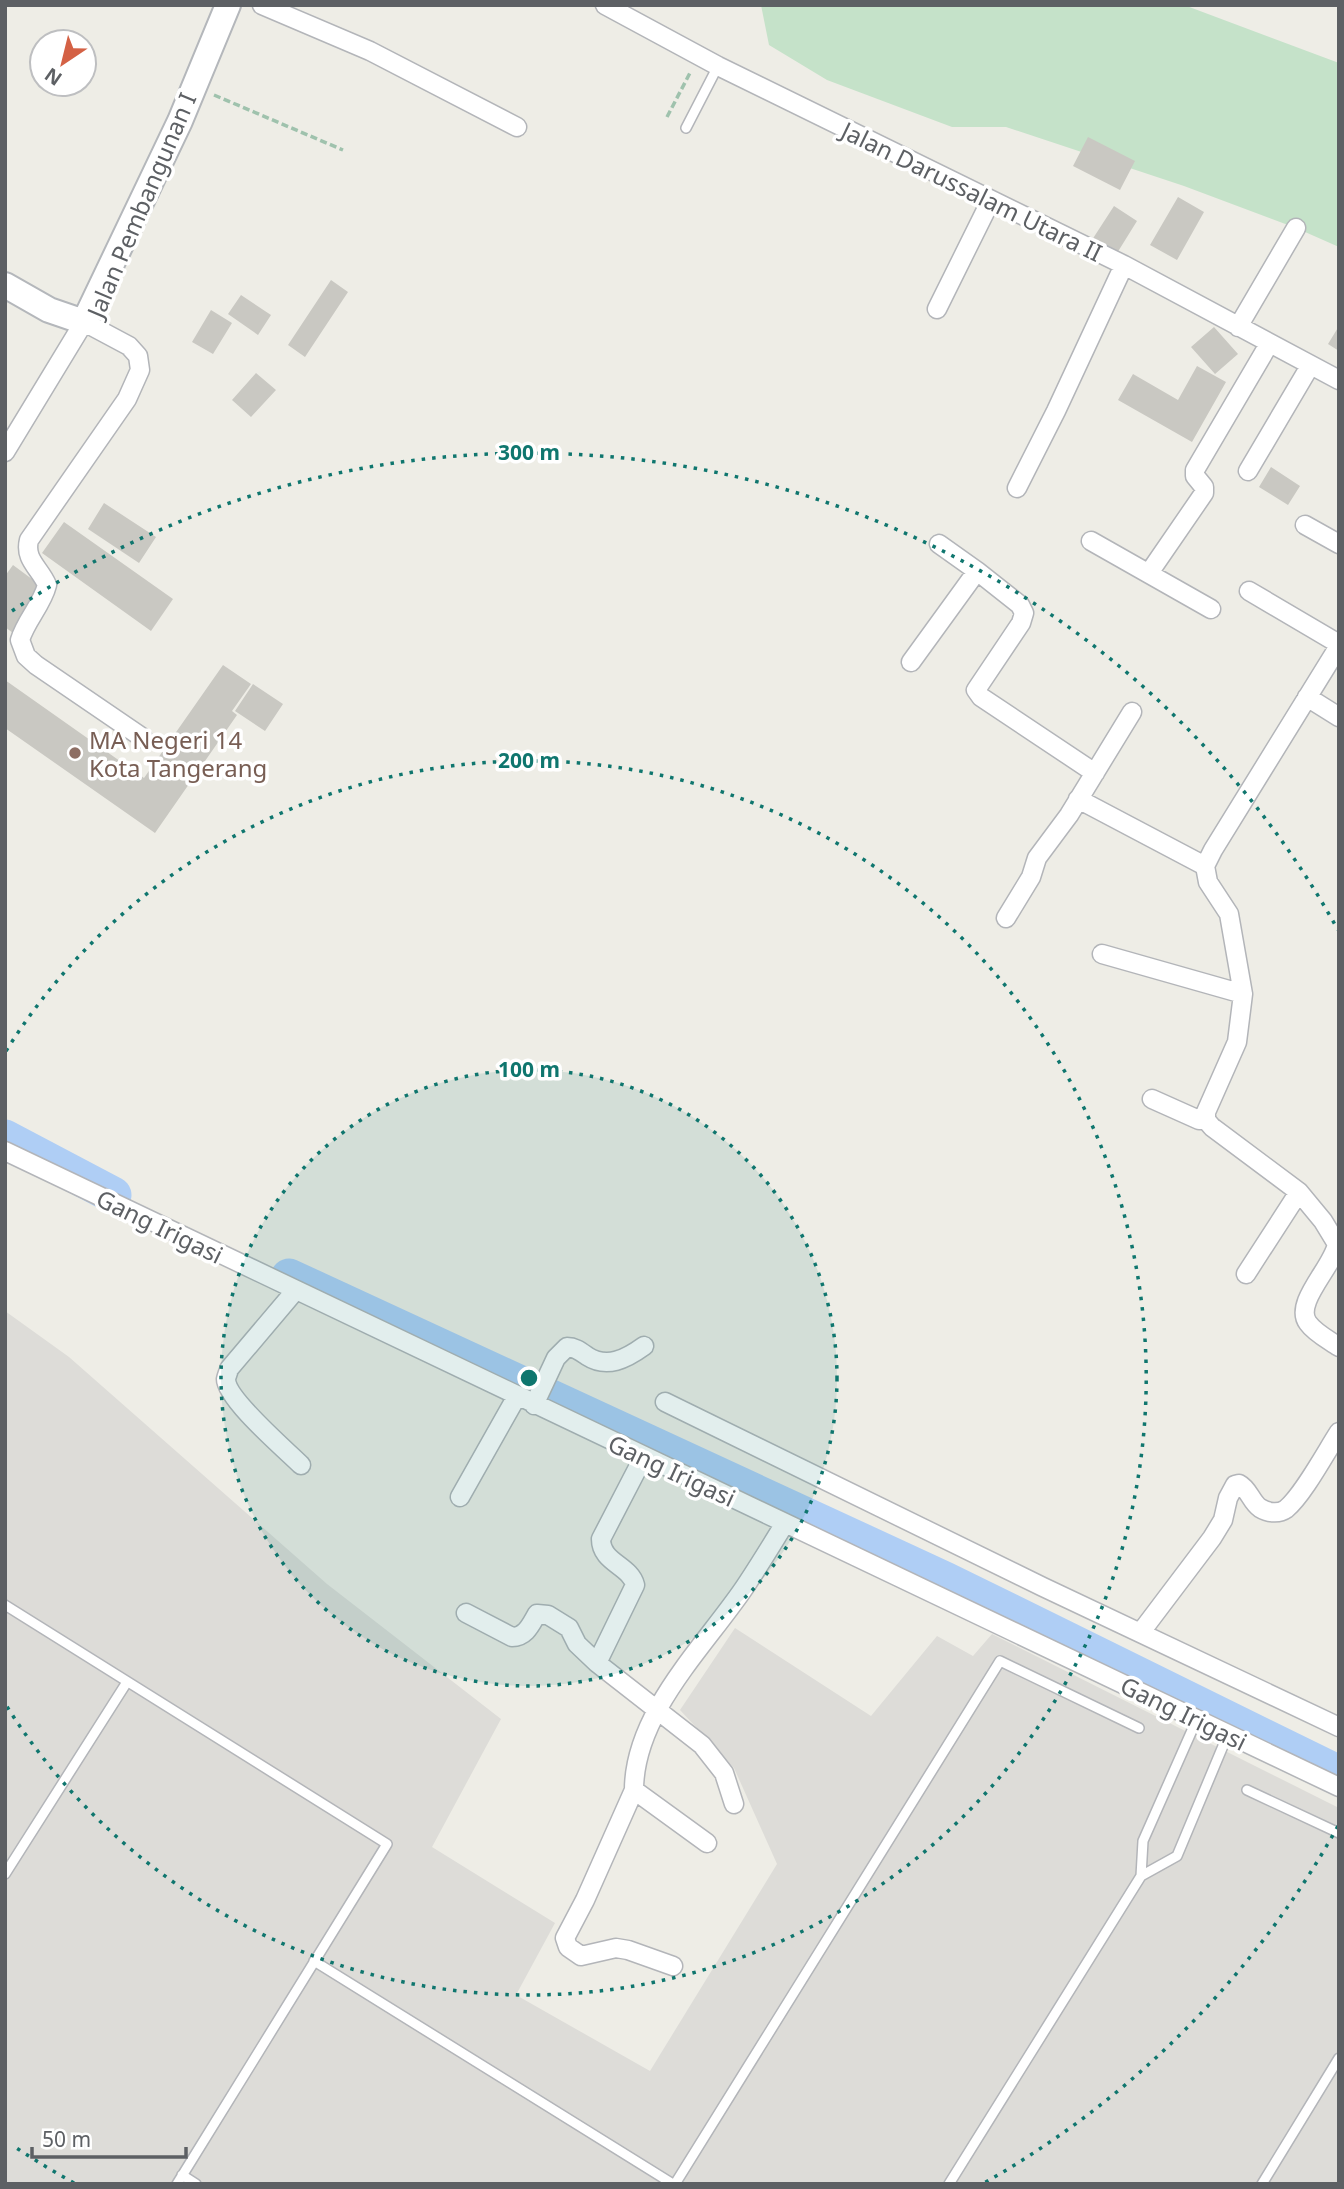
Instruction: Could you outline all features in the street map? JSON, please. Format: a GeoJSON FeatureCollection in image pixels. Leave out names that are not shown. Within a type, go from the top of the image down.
{"type":"FeatureCollection","features":[{"type":"Feature","properties":{"kind":"street","name":"Jalan Pembangunan I"},"geometry":{"type":"LineString","coordinates":[[143,738],[26,656],[21,646],[23,630],[45,594],[47,585],[27,551],[29,540],[127,399],[140,370],[138,356],[129,346],[84,322],[180,121],[192,86],[228,5]]}},
{"type":"Feature","properties":{"kind":"street"},"geometry":{"type":"LineString","coordinates":[[262,5],[370,51],[517,127]]}},
{"type":"Feature","properties":{"kind":"street","name":"Jalan Darussalam Utara II"},"geometry":{"type":"LineString","coordinates":[[605,5],[698,57],[1124,265],[1339,380]]}},
{"type":"Feature","properties":{"kind":"street"},"geometry":{"type":"LineString","coordinates":[[937,309],[991,200]]}},
{"type":"Feature","properties":{"kind":"street"},"geometry":{"type":"LineString","coordinates":[[1238,327],[1296,228]]}},
{"type":"Feature","properties":{"kind":"street"},"geometry":{"type":"LineString","coordinates":[[1017,488],[1124,265]]}},
{"type":"Feature","properties":{"kind":"street"},"geometry":{"type":"LineString","coordinates":[[5,285],[50,310],[84,322],[5,452]]}},
{"type":"Feature","properties":{"kind":"street"},"geometry":{"type":"LineString","coordinates":[[1149,573],[1204,493],[1204,487],[1195,476],[1195,470],[1269,344]]}},
{"type":"Feature","properties":{"kind":"street"},"geometry":{"type":"LineString","coordinates":[[1248,471],[1310,366]]}},
{"type":"Feature","properties":{"kind":"street"},"geometry":{"type":"LineString","coordinates":[[1305,525],[1339,544]]}},
{"type":"Feature","properties":{"kind":"street"},"geometry":{"type":"LineString","coordinates":[[1091,541],[1211,609]]}},
{"type":"Feature","properties":{"kind":"street"},"geometry":{"type":"LineString","coordinates":[[939,544],[1020,605],[1024,613],[1021,623],[976,690],[981,697],[1095,773]]}},
{"type":"Feature","properties":{"kind":"street"},"geometry":{"type":"LineString","coordinates":[[911,662],[977,571]]}},
{"type":"Feature","properties":{"kind":"street"},"geometry":{"type":"LineString","coordinates":[[1249,591],[1339,645],[1205,866],[1208,882],[1229,914],[1243,994],[1237,1042],[1206,1112],[1206,1120],[1298,1192],[1323,1221],[1338,1245],[1335,1255],[1304,1305],[1303,1315],[1309,1325],[1339,1347]]}},
{"type":"Feature","properties":{"kind":"street"},"geometry":{"type":"LineString","coordinates":[[1307,697],[1339,718]]}},
{"type":"Feature","properties":{"kind":"street"},"geometry":{"type":"LineString","coordinates":[[1006,918],[1031,877],[1037,858],[1095,773],[1132,712]]}},
{"type":"Feature","properties":{"kind":"street"},"geometry":{"type":"LineString","coordinates":[[1078,799],[1205,866]]}},
{"type":"Feature","properties":{"kind":"street"},"geometry":{"type":"LineString","coordinates":[[1102,954],[1243,994]]}},
{"type":"Feature","properties":{"kind":"street"},"geometry":{"type":"LineString","coordinates":[[1152,1099],[1199,1120],[1206,1120]]}},
{"type":"Feature","properties":{"kind":"street","name":"Gang Irigasi"},"geometry":{"type":"LineString","coordinates":[[5,1151],[1339,1787]]}},
{"type":"Feature","properties":{"kind":"street"},"geometry":{"type":"LineString","coordinates":[[1246,1274],[1298,1192]]}},
{"type":"Feature","properties":{"kind":"street"},"geometry":{"type":"LineString","coordinates":[[295,1291],[229,1369],[225,1379],[238,1403],[301,1465]]}},
{"type":"Feature","properties":{"kind":"street"},"geometry":{"type":"LineString","coordinates":[[536,1402],[556,1358],[567,1347],[579,1350],[600,1363],[621,1360],[644,1346]]}},
{"type":"Feature","properties":{"kind":"street"},"geometry":{"type":"LineString","coordinates":[[460,1497],[517,1396]]}},
{"type":"Feature","properties":{"kind":"street"},"geometry":{"type":"LineString","coordinates":[[665,1402],[1043,1587],[1337,1723]]}},
{"type":"Feature","properties":{"kind":"street"},"geometry":{"type":"LineString","coordinates":[[1141,1632],[1223,1521],[1228,1498],[1235,1485],[1244,1486],[1259,1507],[1272,1513],[1284,1511],[1295,1499],[1339,1432]]}},
{"type":"Feature","properties":{"kind":"street"},"geometry":{"type":"LineString","coordinates":[[597,1663],[635,1585],[633,1578],[607,1557],[601,1539],[643,1456]]}},
{"type":"Feature","properties":{"kind":"street"},"geometry":{"type":"LineString","coordinates":[[673,1966],[616,1948],[581,1956],[568,1947],[565,1938],[634,1790],[634,1772],[656,1709],[786,1523]]}},
{"type":"Feature","properties":{"kind":"street"},"geometry":{"type":"LineString","coordinates":[[466,1613],[512,1637],[519,1637],[526,1631],[537,1614],[548,1615],[569,1628],[577,1644],[597,1663],[702,1745],[724,1773],[734,1804]]}},
{"type":"Feature","properties":{"kind":"street"},"geometry":{"type":"LineString","coordinates":[[634,1790],[707,1843]]}},
{"type":"Feature","properties":{"kind":"lane"},"geometry":{"type":"LineString","coordinates":[[686,128],[718,66]]}},
{"type":"Feature","properties":{"kind":"lane"},"geometry":{"type":"LineString","coordinates":[[5,1605],[387,1844],[180,2179],[197,2184]]}},
{"type":"Feature","properties":{"kind":"lane"},"geometry":{"type":"LineString","coordinates":[[314,1961],[674,2184],[1000,1661],[1139,1728]]}},
{"type":"Feature","properties":{"kind":"lane"},"geometry":{"type":"LineString","coordinates":[[5,1874],[127,1682]]}},
{"type":"Feature","properties":{"kind":"lane"},"geometry":{"type":"LineString","coordinates":[[949,2184],[1141,1876],[1143,1841],[1197,1719]]}},
{"type":"Feature","properties":{"kind":"lane"},"geometry":{"type":"LineString","coordinates":[[1141,1876],[1177,1856],[1228,1734]]}},
{"type":"Feature","properties":{"kind":"lane"},"geometry":{"type":"LineString","coordinates":[[1247,1790],[1339,1833]]}},
{"type":"Feature","properties":{"kind":"lane"},"geometry":{"type":"LineString","coordinates":[[1262,2184],[1339,2058]]}},
{"type":"Feature","properties":{"kind":"path"},"geometry":{"type":"LineString","coordinates":[[667,117],[698,57]]}},
{"type":"Feature","properties":{"kind":"path"},"geometry":{"type":"LineString","coordinates":[[192,86],[343,150]]}},
{"type":"Feature","properties":{"kind":"shaded area"},"geometry":{"type":"Polygon","coordinates":[[[5,1311],[69,1357],[327,1584],[501,1719],[432,1847],[555,1923],[516,1995],[650,2071],[777,1864],[734,1768],[680,1710],[735,1628],[871,1716],[937,1636],[973,1656],[992,1634],[1339,1808],[1339,2184],[5,2184],[5,1311]]]}},
{"type":"Feature","properties":{"kind":"green space"},"geometry":{"type":"Polygon","coordinates":[[[761,5],[1184,5],[1339,63],[1339,247],[1184,186],[1006,127],[952,127],[827,80],[769,45],[761,5]]]}},
{"type":"Feature","properties":{"kind":"building"},"geometry":{"type":"Polygon","coordinates":[[[1088,137],[1135,161],[1120,190],[1073,166],[1088,137]]]}},
{"type":"Feature","properties":{"kind":"building"},"geometry":{"type":"Polygon","coordinates":[[[1178,197],[1204,212],[1177,260],[1150,245],[1178,197]]]}},
{"type":"Feature","properties":{"kind":"building"},"geometry":{"type":"Polygon","coordinates":[[[1114,206],[1137,221],[1114,258],[1090,243],[1114,206]]]}},
{"type":"Feature","properties":{"kind":"building"},"geometry":{"type":"Polygon","coordinates":[[[331,280],[348,292],[305,357],[288,345],[331,280]]]}},
{"type":"Feature","properties":{"kind":"building"},"geometry":{"type":"Polygon","coordinates":[[[241,295],[271,315],[258,335],[228,314],[241,295]]]}},
{"type":"Feature","properties":{"kind":"building"},"geometry":{"type":"Polygon","coordinates":[[[211,310],[232,323],[213,354],[192,342],[211,310]]]}},
{"type":"Feature","properties":{"kind":"building"},"geometry":{"type":"Polygon","coordinates":[[[1339,326],[1339,351],[1328,344],[1339,326]]]}},
{"type":"Feature","properties":{"kind":"building"},"geometry":{"type":"Polygon","coordinates":[[[1214,327],[1238,354],[1215,374],[1191,347],[1214,327]]]}},
{"type":"Feature","properties":{"kind":"building"},"geometry":{"type":"Polygon","coordinates":[[[1197,366],[1226,382],[1192,442],[1118,400],[1133,374],[1178,400],[1197,366]]]}},
{"type":"Feature","properties":{"kind":"building"},"geometry":{"type":"Polygon","coordinates":[[[256,373],[276,390],[251,417],[232,400],[256,373]]]}},
{"type":"Feature","properties":{"kind":"building"},"geometry":{"type":"Polygon","coordinates":[[[1271,467],[1300,486],[1288,505],[1259,487],[1271,467]]]}},
{"type":"Feature","properties":{"kind":"building"},"geometry":{"type":"Polygon","coordinates":[[[104,503],[156,537],[139,563],[88,529],[104,503]]]}},
{"type":"Feature","properties":{"kind":"building"},"geometry":{"type":"Polygon","coordinates":[[[64,522],[173,599],[151,631],[42,553],[64,522]]]}},
{"type":"Feature","properties":{"kind":"building"},"geometry":{"type":"Polygon","coordinates":[[[13,565],[44,588],[13,633],[5,627],[5,576],[13,565]]]}},
{"type":"Feature","properties":{"kind":"building","name":"MA Negeri 14 Kota Tangerang"},"geometry":{"type":"Polygon","coordinates":[[[223,665],[251,684],[232,711],[237,715],[155,833],[5,728],[5,680],[144,778],[223,665]]]}},
{"type":"Feature","properties":{"kind":"building"},"geometry":{"type":"Polygon","coordinates":[[[253,684],[283,704],[265,731],[235,711],[253,684]]]}},
{"type":"Feature","properties":{"kind":"waterway"},"geometry":{"type":"LineString","coordinates":[[5,1138],[113,1195]]}},
{"type":"Feature","properties":{"kind":"waterway"},"geometry":{"type":"LineString","coordinates":[[289,1277],[947,1581],[1339,1774]]}},
{"type":"Feature","properties":{"kind":"place","name":"MA Negeri 14 Kota Tangerang"},"geometry":{"type":"Point","coordinates":[75,753]}}]}
